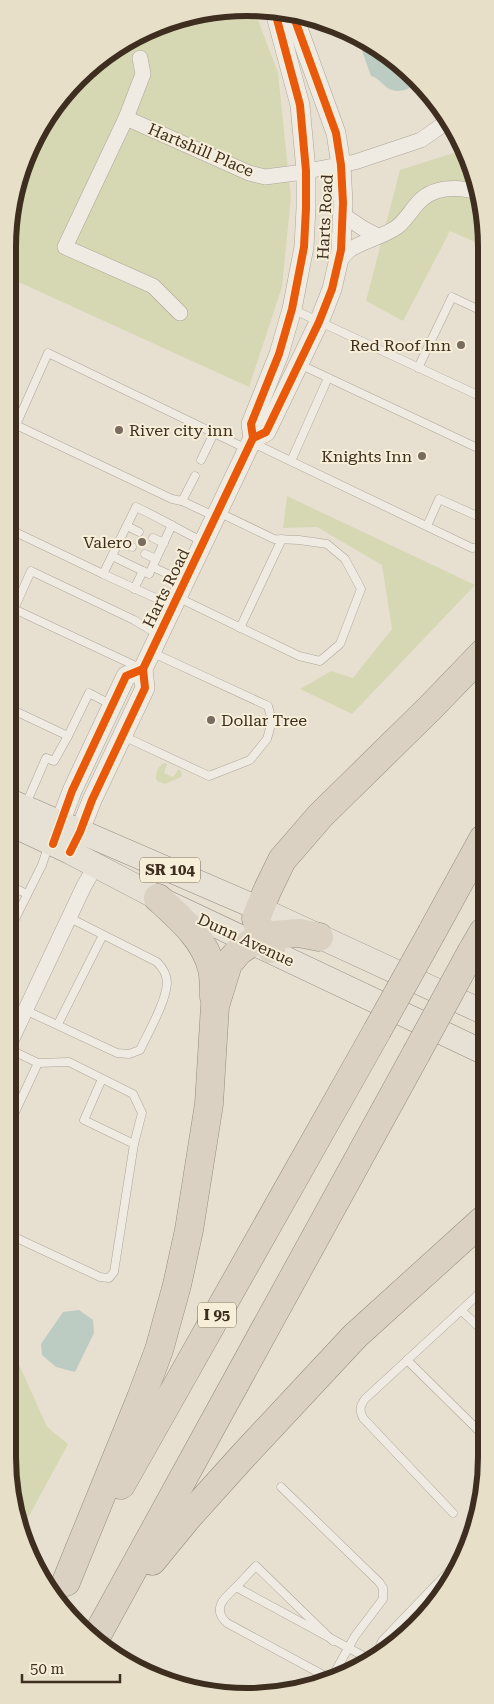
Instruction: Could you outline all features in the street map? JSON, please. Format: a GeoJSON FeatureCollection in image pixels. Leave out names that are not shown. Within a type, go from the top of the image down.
{"type":"FeatureCollection","features":[{"type":"Feature","properties":{"kind":"highway"},"geometry":{"type":"LineString","coordinates":[[262,944],[256,918],[282,860],[302,836],[478,658]]}},
{"type":"Feature","properties":{"kind":"highway","name":"I 95"},"geometry":{"type":"LineString","coordinates":[[62,1591],[478,848]]}},
{"type":"Feature","properties":{"kind":"highway"},"geometry":{"type":"LineString","coordinates":[[62,1591],[159,1350],[177,1285],[189,1230],[209,1104],[215,1006],[212,969],[198,939],[188,925],[158,898]]}},
{"type":"Feature","properties":{"kind":"highway"},"geometry":{"type":"LineString","coordinates":[[215,1006],[228,964],[239,952],[299,933],[319,937]]}},
{"type":"Feature","properties":{"kind":"highway"},"geometry":{"type":"LineString","coordinates":[[102,1626],[478,941]]}},
{"type":"Feature","properties":{"kind":"highway"},"geometry":{"type":"LineString","coordinates":[[102,1626],[188,1517],[355,1336],[478,1224]]}},
{"type":"Feature","properties":{"kind":"main road","name":"Dunn Avenue"},"geometry":{"type":"LineString","coordinates":[[16,812],[63,839],[96,865],[158,898],[262,944],[478,1050]]}},
{"type":"Feature","properties":{"kind":"main road","name":"Dunn Avenue"},"geometry":{"type":"LineString","coordinates":[[63,839],[111,844],[260,909],[478,1010]]}},
{"type":"Feature","properties":{"kind":"street","name":"Harts Road"},"geometry":{"type":"LineString","coordinates":[[63,839],[92,800],[145,688],[143,669],[251,443],[251,424],[279,354],[292,310],[304,247],[306,171],[300,105],[277,18]]}},
{"type":"Feature","properties":{"kind":"street","name":"Harts Road"},"geometry":{"type":"LineString","coordinates":[[251,443],[266,432],[319,322],[332,289],[340,250],[343,215],[341,164],[336,133],[296,22]]}},
{"type":"Feature","properties":{"kind":"street"},"geometry":{"type":"LineString","coordinates":[[140,58],[143,74],[126,118],[65,247],[153,286],[180,313]]}},
{"type":"Feature","properties":{"kind":"street","name":"Hartshill Place"},"geometry":{"type":"LineString","coordinates":[[126,118],[249,173],[266,176],[355,162],[421,140],[442,125]]}},
{"type":"Feature","properties":{"kind":"street"},"geometry":{"type":"LineString","coordinates":[[338,263],[350,249],[396,228],[418,202],[432,192],[449,188],[471,190]]}},
{"type":"Feature","properties":{"kind":"street"},"geometry":{"type":"LineString","coordinates":[[343,215],[378,236]]}},
{"type":"Feature","properties":{"kind":"street"},"geometry":{"type":"LineString","coordinates":[[63,839],[72,791],[112,705],[126,676],[143,669]]}},
{"type":"Feature","properties":{"kind":"street"},"geometry":{"type":"LineString","coordinates":[[16,1029],[96,865]]}},
{"type":"Feature","properties":{"kind":"street"},"geometry":{"type":"LineString","coordinates":[[391,1636],[433,1593]]}},
{"type":"Feature","properties":{"kind":"lane"},"geometry":{"type":"LineString","coordinates":[[418,368],[452,297],[478,309]]}},
{"type":"Feature","properties":{"kind":"lane"},"geometry":{"type":"LineString","coordinates":[[292,310],[478,395]]}},
{"type":"Feature","properties":{"kind":"lane"},"geometry":{"type":"LineString","coordinates":[[153,567],[178,595],[240,628],[299,656],[320,661],[340,644],[361,589],[345,559],[327,544],[274,539],[182,501],[172,499],[16,426],[48,353],[214,433],[251,443],[472,548],[478,547]]}},
{"type":"Feature","properties":{"kind":"lane"},"geometry":{"type":"LineString","coordinates":[[299,364],[478,448]]}},
{"type":"Feature","properties":{"kind":"lane"},"geometry":{"type":"LineString","coordinates":[[291,461],[328,378]]}},
{"type":"Feature","properties":{"kind":"lane"},"geometry":{"type":"LineString","coordinates":[[201,460],[214,433]]}},
{"type":"Feature","properties":{"kind":"lane"},"geometry":{"type":"LineString","coordinates":[[182,501],[195,476]]}},
{"type":"Feature","properties":{"kind":"lane"},"geometry":{"type":"LineString","coordinates":[[426,526],[438,499],[478,517]]}},
{"type":"Feature","properties":{"kind":"lane"},"geometry":{"type":"LineString","coordinates":[[103,574],[136,507],[204,542]]}},
{"type":"Feature","properties":{"kind":"lane"},"geometry":{"type":"LineString","coordinates":[[112,556],[149,574],[172,525]]}},
{"type":"Feature","properties":{"kind":"lane"},"geometry":{"type":"LineString","coordinates":[[127,526],[139,532]]}},
{"type":"Feature","properties":{"kind":"lane"},"geometry":{"type":"LineString","coordinates":[[16,532],[134,589],[178,595]]}},
{"type":"Feature","properties":{"kind":"lane"},"geometry":{"type":"LineString","coordinates":[[153,538],[164,543]]}},
{"type":"Feature","properties":{"kind":"lane"},"geometry":{"type":"LineString","coordinates":[[240,628],[282,539]]}},
{"type":"Feature","properties":{"kind":"lane"},"geometry":{"type":"LineString","coordinates":[[119,541],[132,547]]}},
{"type":"Feature","properties":{"kind":"lane"},"geometry":{"type":"LineString","coordinates":[[145,554],[156,559]]}},
{"type":"Feature","properties":{"kind":"lane"},"geometry":{"type":"LineString","coordinates":[[16,604],[31,571],[134,620],[155,643],[268,706],[272,721],[267,739],[250,760],[209,776],[123,736]]}},
{"type":"Feature","properties":{"kind":"lane"},"geometry":{"type":"LineString","coordinates":[[134,589],[143,571]]}},
{"type":"Feature","properties":{"kind":"lane"},"geometry":{"type":"LineString","coordinates":[[16,610],[143,669]]}},
{"type":"Feature","properties":{"kind":"lane"},"geometry":{"type":"LineString","coordinates":[[16,809],[46,758],[54,761],[89,693],[112,705]]}},
{"type":"Feature","properties":{"kind":"lane"},"geometry":{"type":"LineString","coordinates":[[16,712],[68,736]]}},
{"type":"Feature","properties":{"kind":"lane"},"geometry":{"type":"LineString","coordinates":[[16,917],[42,865],[63,839]]}},
{"type":"Feature","properties":{"kind":"lane"},"geometry":{"type":"LineString","coordinates":[[16,889],[28,894]]}},
{"type":"Feature","properties":{"kind":"lane"},"geometry":{"type":"LineString","coordinates":[[25,1010],[117,1053],[129,1054],[140,1050],[161,1004],[167,982],[164,969],[157,962],[70,918]]}},
{"type":"Feature","properties":{"kind":"lane"},"geometry":{"type":"LineString","coordinates":[[58,1024],[102,935]]}},
{"type":"Feature","properties":{"kind":"lane"},"geometry":{"type":"LineString","coordinates":[[16,1052],[38,1063],[69,1062],[133,1094],[142,1113],[134,1144],[114,1272],[109,1278],[100,1277],[16,1238]]}},
{"type":"Feature","properties":{"kind":"lane"},"geometry":{"type":"LineString","coordinates":[[16,1110],[38,1063]]}},
{"type":"Feature","properties":{"kind":"lane"},"geometry":{"type":"LineString","coordinates":[[102,1079],[84,1120],[134,1144]]}},
{"type":"Feature","properties":{"kind":"lane"},"geometry":{"type":"LineString","coordinates":[[453,1513],[363,1418],[360,1412],[365,1399],[478,1295]]}},
{"type":"Feature","properties":{"kind":"lane"},"geometry":{"type":"LineString","coordinates":[[462,1311],[478,1326]]}},
{"type":"Feature","properties":{"kind":"lane"},"geometry":{"type":"LineString","coordinates":[[407,1360],[478,1430]]}},
{"type":"Feature","properties":{"kind":"lane"},"geometry":{"type":"LineString","coordinates":[[281,1487],[383,1588],[384,1594],[381,1603],[363,1625],[336,1669]]}},
{"type":"Feature","properties":{"kind":"lane"},"geometry":{"type":"LineString","coordinates":[[323,1675],[223,1620],[220,1609],[223,1599],[256,1566],[333,1641]]}},
{"type":"Feature","properties":{"kind":"lane"},"geometry":{"type":"LineString","coordinates":[[236,1587],[363,1656]]}},
{"type":"Feature","properties":{"kind":"green space"},"geometry":{"type":"Polygon","coordinates":[[[247,16],[257,17],[278,73],[291,197],[282,287],[249,387],[16,281],[18,217],[28,173],[47,132],[74,95],[107,64],[145,40],[187,24],[217,18],[247,16]]]}},
{"type":"Feature","properties":{"kind":"green space"},"geometry":{"type":"Polygon","coordinates":[[[457,152],[470,187],[476,217],[478,243],[450,231],[403,321],[366,301],[400,170],[457,152]]]}},
{"type":"Feature","properties":{"kind":"green space"},"geometry":{"type":"Polygon","coordinates":[[[287,496],[475,585],[352,714],[300,689],[331,671],[353,678],[392,629],[382,565],[317,527],[283,528],[287,496]]]}},
{"type":"Feature","properties":{"kind":"green space"},"geometry":{"type":"Polygon","coordinates":[[[164,763],[167,764],[164,773],[173,777],[179,769],[182,773],[181,777],[165,784],[157,781],[157,771],[164,763]]]}},
{"type":"Feature","properties":{"kind":"green space"},"geometry":{"type":"Polygon","coordinates":[[[16,1358],[47,1427],[68,1444],[26,1522],[18,1487],[16,1457],[16,1358]]]}},
{"type":"Feature","properties":{"kind":"shaded area"},"geometry":{"type":"Polygon","coordinates":[[[360,46],[387,64],[412,87],[395,91],[371,76],[360,46]]]}},
{"type":"Feature","properties":{"kind":"shaded area"},"geometry":{"type":"Polygon","coordinates":[[[79,1310],[93,1320],[94,1333],[75,1372],[56,1367],[42,1355],[41,1344],[63,1312],[79,1310]]]}},
{"type":"Feature","properties":{"kind":"cycle path"},"geometry":{"type":"LineString","coordinates":[[70,852],[92,800],[145,688],[143,669],[253,438],[251,424],[279,354],[292,309],[304,247],[306,171],[300,105],[277,18]]}},
{"type":"Feature","properties":{"kind":"cycle path"},"geometry":{"type":"LineString","coordinates":[[253,438],[266,432],[319,322],[332,289],[341,250],[343,203],[341,165],[336,133],[296,22]]}},
{"type":"Feature","properties":{"kind":"cycle path"},"geometry":{"type":"LineString","coordinates":[[53,844],[72,791],[126,676],[143,669]]}},
{"type":"Feature","properties":{"kind":"place","name":"Red Roof Inn"},"geometry":{"type":"Point","coordinates":[461,345]}},
{"type":"Feature","properties":{"kind":"place","name":"River city inn"},"geometry":{"type":"Point","coordinates":[119,430]}},
{"type":"Feature","properties":{"kind":"place","name":"Knights Inn"},"geometry":{"type":"Point","coordinates":[422,456]}},
{"type":"Feature","properties":{"kind":"place","name":"Valero"},"geometry":{"type":"Point","coordinates":[142,542]}},
{"type":"Feature","properties":{"kind":"place","name":"Dollar Tree"},"geometry":{"type":"Point","coordinates":[211,720]}}]}
